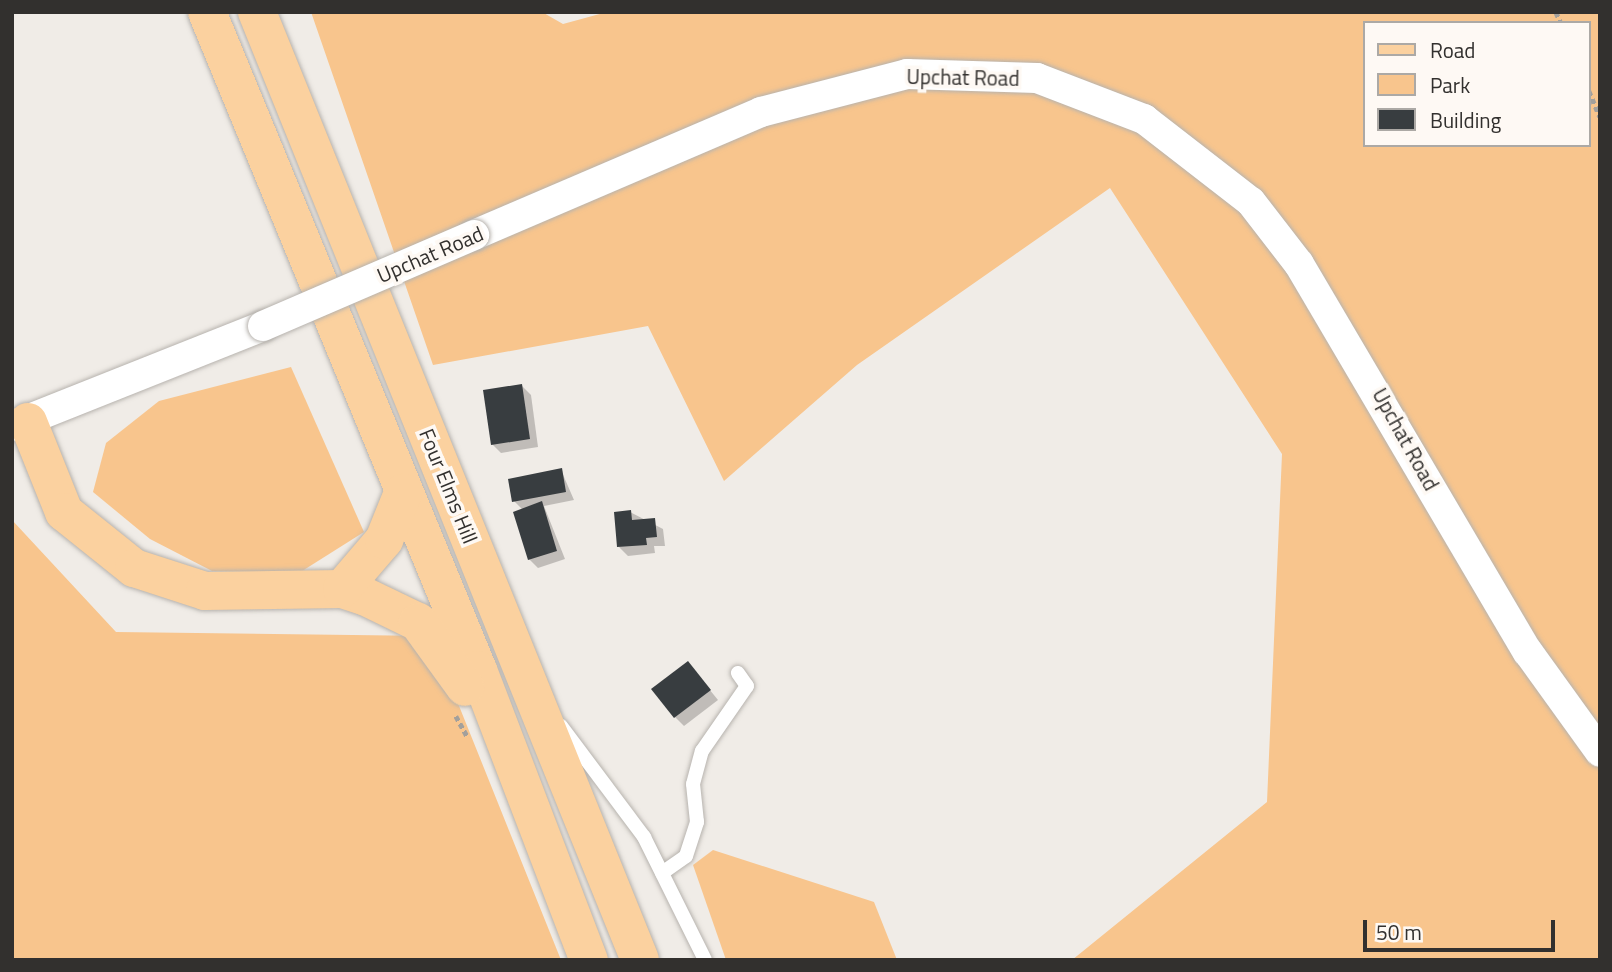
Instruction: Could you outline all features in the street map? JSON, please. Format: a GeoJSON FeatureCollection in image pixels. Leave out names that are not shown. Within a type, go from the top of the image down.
{"type":"FeatureCollection","features":[{"type":"Feature","properties":{"kind":"main road","name":"Four Elms Hill"},"geometry":{"type":"LineString","coordinates":[[207,12],[513,763],[589,960]]}},
{"type":"Feature","properties":{"kind":"main road","name":"Four Elms Hill"},"geometry":{"type":"LineString","coordinates":[[257,12],[640,960]]}},
{"type":"Feature","properties":{"kind":"main road"},"geometry":{"type":"LineString","coordinates":[[20,424],[64,512],[134,568],[205,592],[342,589],[401,612],[434,637],[513,763]]}},
{"type":"Feature","properties":{"kind":"main road"},"geometry":{"type":"LineString","coordinates":[[342,589],[384,540],[402,493]]}},
{"type":"Feature","properties":{"kind":"street","name":"Upchat Road"},"geometry":{"type":"LineString","coordinates":[[20,424],[263,326],[761,111],[895,76],[1037,78],[1144,118],[1251,202],[1299,264],[1528,652],[1600,752]]}},
{"type":"Feature","properties":{"kind":"lane"},"geometry":{"type":"LineString","coordinates":[[662,873],[686,856],[697,822],[693,784],[702,751],[747,686],[738,673]]}},
{"type":"Feature","properties":{"kind":"lane"},"geometry":{"type":"LineString","coordinates":[[530,685],[644,836],[705,960]]}},
{"type":"Feature","properties":{"kind":"path"},"geometry":{"type":"LineString","coordinates":[[1591,96],[1600,117]]}},
{"type":"Feature","properties":{"kind":"green space"},"geometry":{"type":"Polygon","coordinates":[[[311,12],[542,12],[563,24],[607,12],[1600,12],[1600,960],[1072,960],[1267,802],[1282,454],[1110,188],[857,365],[724,481],[648,326],[433,365],[311,12]]]}},
{"type":"Feature","properties":{"kind":"green space"},"geometry":{"type":"Polygon","coordinates":[[[291,367],[364,532],[299,573],[212,571],[150,539],[93,492],[106,443],[159,401],[291,367]]]}},
{"type":"Feature","properties":{"kind":"green space"},"geometry":{"type":"Polygon","coordinates":[[[12,520],[116,632],[431,636],[561,960],[12,960],[12,520]]]}},
{"type":"Feature","properties":{"kind":"green space"},"geometry":{"type":"Polygon","coordinates":[[[713,850],[874,902],[897,960],[726,960],[693,865],[713,850]]]}},
{"type":"Feature","properties":{"kind":"building"},"geometry":{"type":"Polygon","coordinates":[[[522,384],[530,439],[491,445],[483,390],[522,384]]]}},
{"type":"Feature","properties":{"kind":"building"},"geometry":{"type":"Polygon","coordinates":[[[562,468],[566,492],[512,502],[508,479],[562,468]]]}},
{"type":"Feature","properties":{"kind":"building"},"geometry":{"type":"Polygon","coordinates":[[[542,501],[557,551],[528,560],[513,512],[542,501]]]}},
{"type":"Feature","properties":{"kind":"building"},"geometry":{"type":"Polygon","coordinates":[[[631,510],[632,520],[655,518],[657,537],[646,538],[647,545],[617,547],[614,512],[631,510]]]}},
{"type":"Feature","properties":{"kind":"building"},"geometry":{"type":"Polygon","coordinates":[[[688,661],[711,690],[674,718],[651,689],[688,661]]]}}]}
